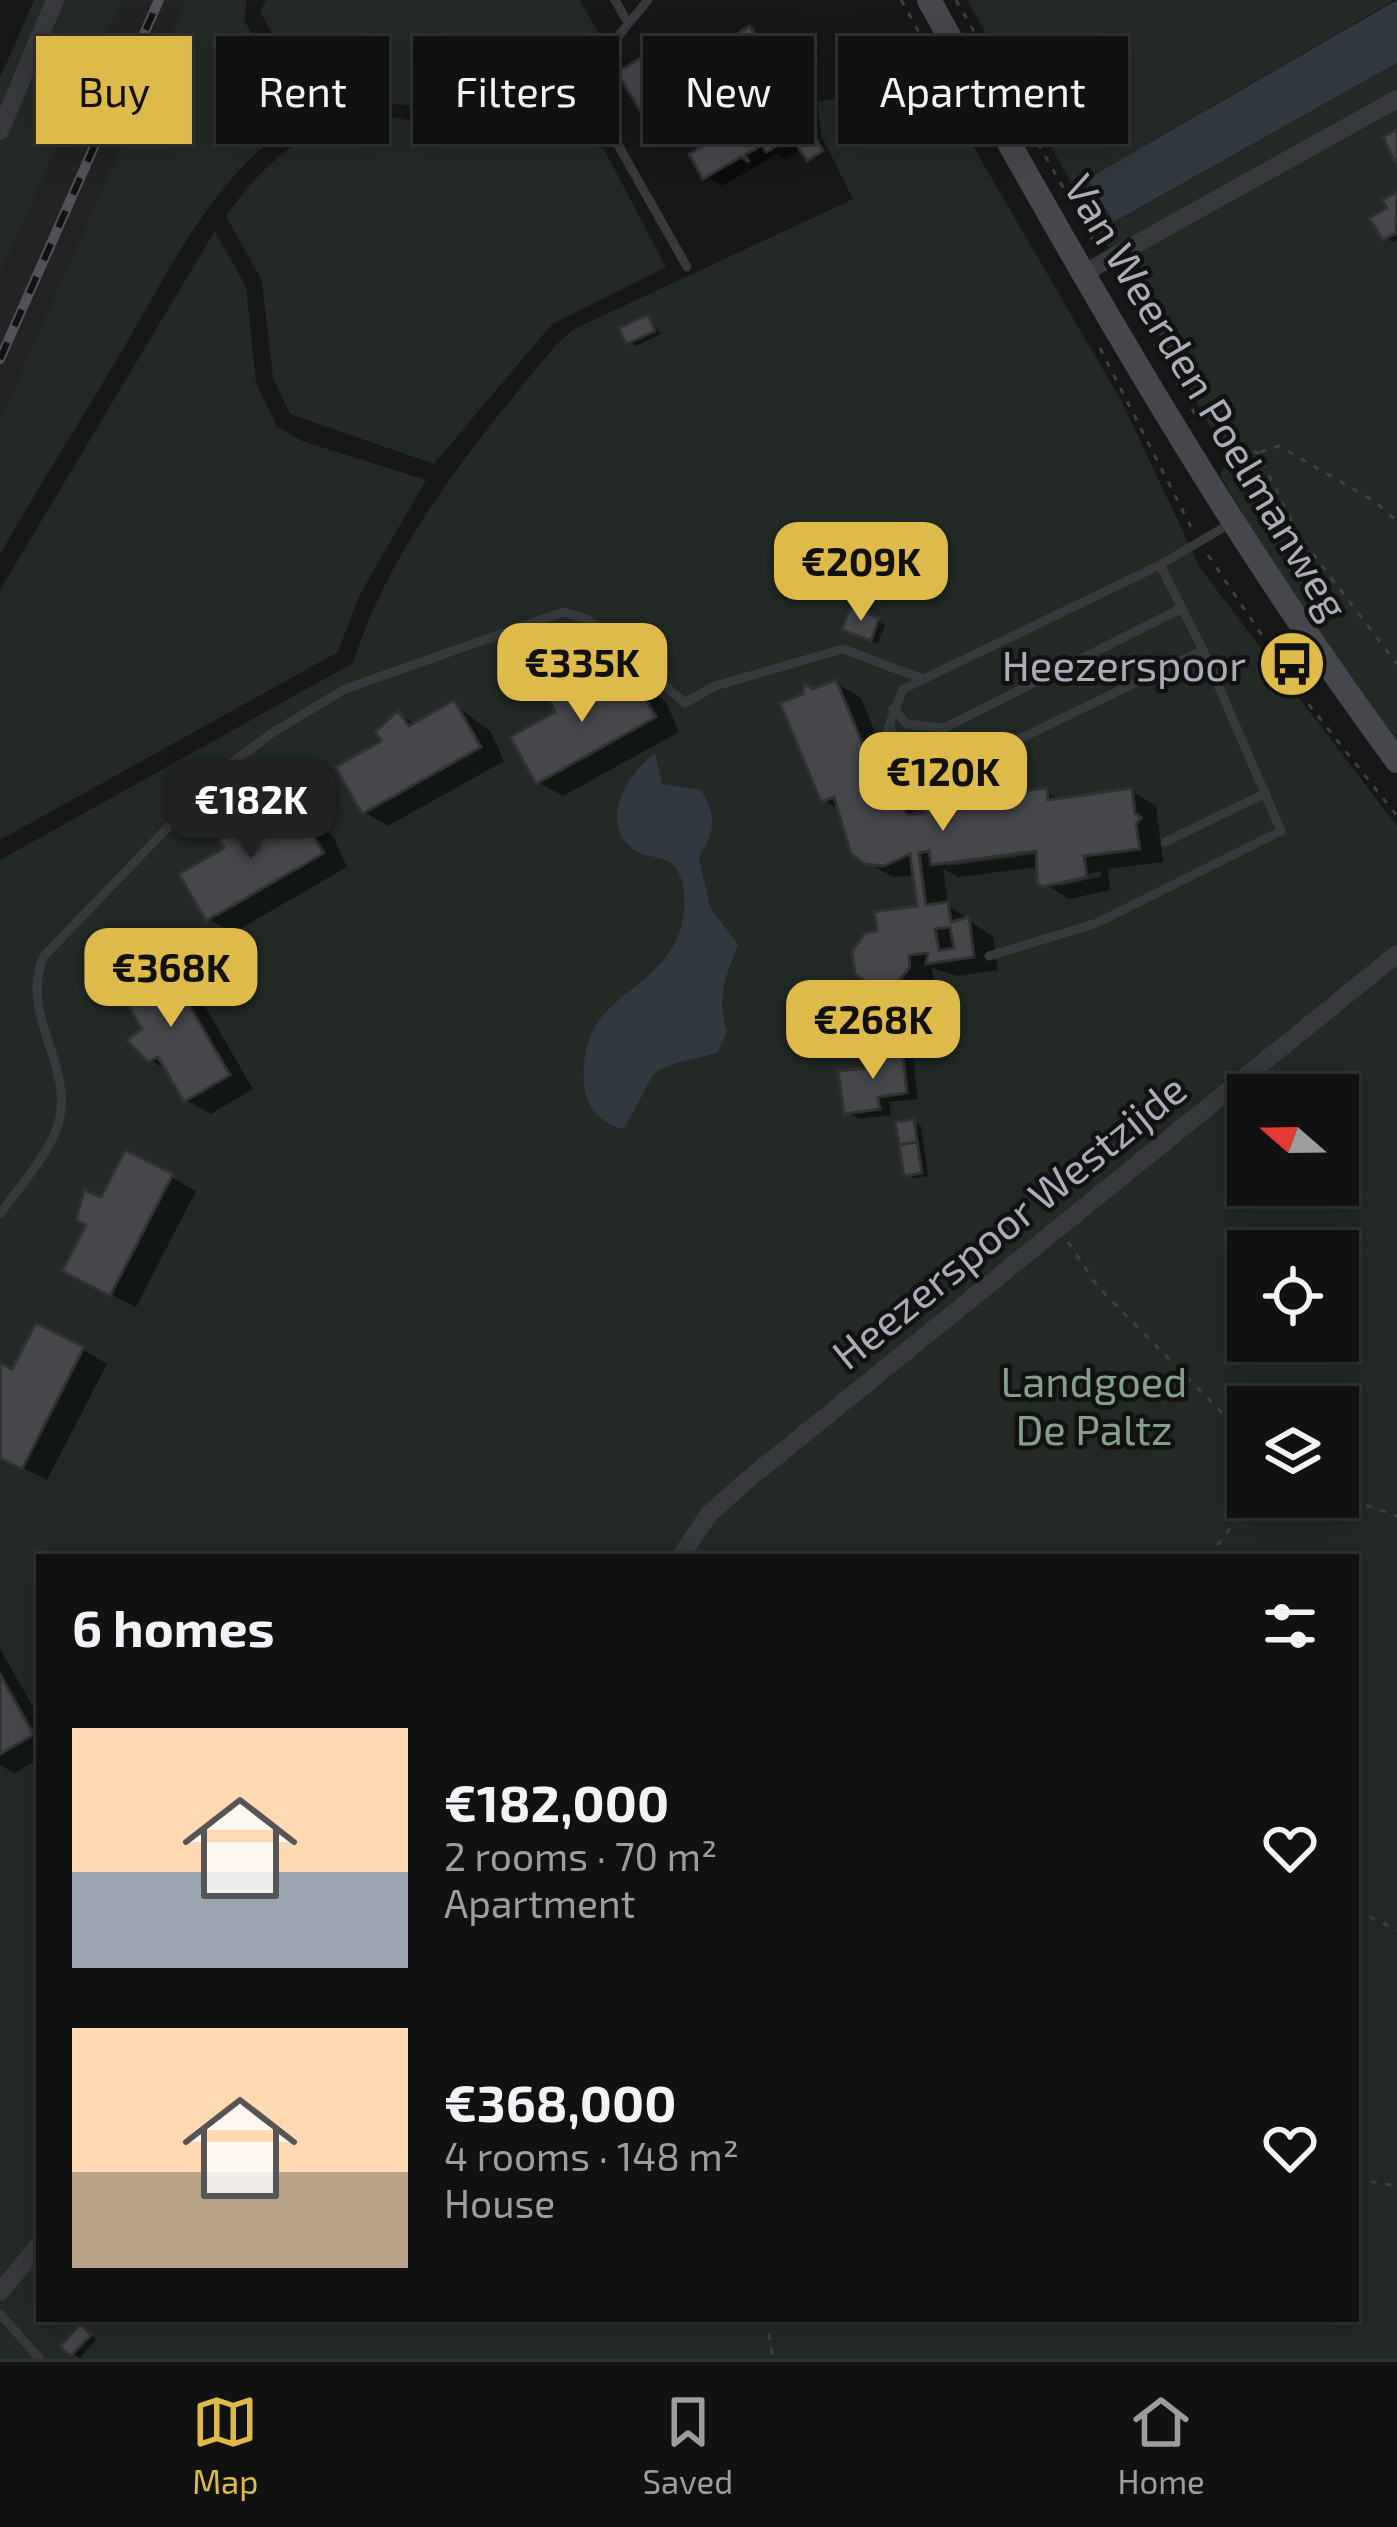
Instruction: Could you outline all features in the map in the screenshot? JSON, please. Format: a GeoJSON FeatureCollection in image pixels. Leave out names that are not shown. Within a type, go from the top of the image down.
{"type":"FeatureCollection","features":[{"type":"Feature","properties":{"kind":"main road","name":"Van Weerden Poelmanweg"},"geometry":{"type":"LineString","coordinates":[[929,0],[1096,267],[1233,521],[1312,644],[1397,761]]}},
{"type":"Feature","properties":{"kind":"street"},"geometry":{"type":"LineString","coordinates":[[0,131],[6,104],[55,0]]}},
{"type":"Feature","properties":{"kind":"street"},"geometry":{"type":"LineString","coordinates":[[1096,267],[1397,99]]}},
{"type":"Feature","properties":{"kind":"street","name":"Heezerspoor Westzijde"},"geometry":{"type":"LineString","coordinates":[[682,1554],[710,1514],[746,1481],[1397,954]]}},
{"type":"Feature","properties":{"kind":"street"},"geometry":{"type":"LineString","coordinates":[[0,2292],[36,2249]]}},
{"type":"Feature","properties":{"kind":"lane"},"geometry":{"type":"LineString","coordinates":[[615,0],[628,22]]}},
{"type":"Feature","properties":{"kind":"lane"},"geometry":{"type":"LineString","coordinates":[[648,0],[597,62],[587,90],[687,267]]}},
{"type":"Feature","properties":{"kind":"lane"},"geometry":{"type":"LineString","coordinates":[[950,767],[949,780],[928,795],[895,788],[882,766],[892,709],[903,689],[1160,565],[1233,521]]}},
{"type":"Feature","properties":{"kind":"lane"},"geometry":{"type":"LineString","coordinates":[[989,956],[1097,923],[1280,831],[1203,650],[1160,565]]}},
{"type":"Feature","properties":{"kind":"lane"},"geometry":{"type":"LineString","coordinates":[[892,709],[907,724],[944,728],[1182,608]]}},
{"type":"Feature","properties":{"kind":"lane"},"geometry":{"type":"LineString","coordinates":[[0,1214],[57,1127],[58,1074],[34,1003],[34,980],[44,956],[226,767],[345,688],[563,612],[587,619],[685,703],[715,686],[843,649],[923,679]]}},
{"type":"Feature","properties":{"kind":"lane"},"geometry":{"type":"LineString","coordinates":[[950,767],[1203,650]]}},
{"type":"Feature","properties":{"kind":"lane"},"geometry":{"type":"LineString","coordinates":[[889,726],[903,742],[950,767]]}},
{"type":"Feature","properties":{"kind":"lane"},"geometry":{"type":"LineString","coordinates":[[1165,842],[1266,793]]}},
{"type":"Feature","properties":{"kind":"lane"},"geometry":{"type":"LineString","coordinates":[[0,2314],[40,2359]]}},
{"type":"Feature","properties":{"kind":"path"},"geometry":{"type":"LineString","coordinates":[[956,0],[1096,267],[1199,422]]}},
{"type":"Feature","properties":{"kind":"path"},"geometry":{"type":"LineString","coordinates":[[1211,442],[1219,437],[1258,453],[1279,446],[1374,501],[1397,520]]}},
{"type":"Feature","properties":{"kind":"path"},"geometry":{"type":"LineString","coordinates":[[1258,453],[1297,532],[1397,664]]}},
{"type":"Feature","properties":{"kind":"path"},"geometry":{"type":"LineString","coordinates":[[1229,473],[1294,564]]}},
{"type":"Feature","properties":{"kind":"path"},"geometry":{"type":"LineString","coordinates":[[1170,490],[1259,633],[1397,816]]}},
{"type":"Feature","properties":{"kind":"path"},"geometry":{"type":"LineString","coordinates":[[1259,633],[1269,626]]}},
{"type":"Feature","properties":{"kind":"path"},"geometry":{"type":"LineString","coordinates":[[1285,670],[1294,664]]}},
{"type":"Feature","properties":{"kind":"path"},"geometry":{"type":"LineString","coordinates":[[1057,1226],[1097,1287],[1227,1418]]}},
{"type":"Feature","properties":{"kind":"path"},"geometry":{"type":"LineString","coordinates":[[1359,1502],[1397,1516]]}},
{"type":"Feature","properties":{"kind":"path"},"geometry":{"type":"LineString","coordinates":[[1210,1554],[1239,1518]]}},
{"type":"Feature","properties":{"kind":"path"},"geometry":{"type":"LineString","coordinates":[[1359,1911],[1397,1930]]}},
{"type":"Feature","properties":{"kind":"path"},"geometry":{"type":"LineString","coordinates":[[1359,2180],[1397,2186]]}},
{"type":"Feature","properties":{"kind":"path"},"geometry":{"type":"LineString","coordinates":[[767,2322],[773,2359]]}},
{"type":"Feature","properties":{"kind":"shaded area"},"geometry":{"type":"Polygon","coordinates":[[[123,0],[186,0],[170,36],[107,36],[123,0]]]}},
{"type":"Feature","properties":{"kind":"shaded area"},"geometry":{"type":"Polygon","coordinates":[[[1397,0],[1397,63],[1114,222],[1087,179],[1397,0]]]}},
{"type":"Feature","properties":{"kind":"shaded area"},"geometry":{"type":"Polygon","coordinates":[[[59,144],[122,144],[0,419],[0,275],[59,144]]]}},
{"type":"Feature","properties":{"kind":"shaded area"},"geometry":{"type":"Polygon","coordinates":[[[655,753],[662,784],[701,790],[706,800],[712,824],[699,858],[710,907],[738,945],[724,988],[727,1032],[717,1053],[662,1068],[623,1129],[607,1123],[591,1107],[584,1084],[585,1056],[602,1017],[661,962],[682,925],[684,891],[678,871],[668,861],[638,852],[625,842],[619,829],[617,815],[626,787],[655,753]]]}},
{"type":"Feature","properties":{"kind":"green space"},"geometry":{"type":"Polygon","coordinates":[[[34,0],[123,0],[107,36],[36,36],[36,144],[59,144],[0,275],[0,78],[34,0]]]}},
{"type":"Feature","properties":{"kind":"green space"},"geometry":{"type":"Polygon","coordinates":[[[186,0],[247,0],[244,20],[253,36],[216,36],[216,144],[268,144],[244,165],[198,222],[0,554],[0,419],[122,144],[192,144],[192,36],[170,36],[186,0]]]}},
{"type":"Feature","properties":{"kind":"green space"},"geometry":{"type":"Polygon","coordinates":[[[266,0],[580,0],[600,36],[413,36],[413,107],[389,104],[389,36],[274,36],[260,12],[266,0]]]}},
{"type":"Feature","properties":{"kind":"green space"},"geometry":{"type":"Polygon","coordinates":[[[967,0],[1395,0],[1087,179],[1115,222],[1397,63],[1397,752],[1329,662],[1220,475],[1229,459],[1049,144],[1128,144],[1128,36],[988,36],[967,0]]]}},
{"type":"Feature","properties":{"kind":"green space","name":"Landgoed De Paltz"},"geometry":{"type":"Polygon","coordinates":[[[838,98],[838,144],[972,144],[1123,404],[1200,568],[1397,826],[1397,2359],[0,2359],[0,860],[353,663],[389,576],[438,496],[524,383],[572,330],[853,199],[822,137],[817,102],[838,98]]]}},
{"type":"Feature","properties":{"kind":"green space"},"geometry":{"type":"Polygon","coordinates":[[[389,118],[413,122],[413,144],[601,144],[666,267],[552,324],[434,464],[290,414],[273,378],[262,281],[226,216],[259,176],[296,144],[389,144],[389,118]]]}},
{"type":"Feature","properties":{"kind":"green space"},"geometry":{"type":"Polygon","coordinates":[[[215,231],[246,287],[256,383],[277,426],[302,441],[426,480],[359,596],[338,652],[0,840],[0,590],[215,231]]]}},
{"type":"Feature","properties":{"kind":"building"},"geometry":{"type":"Polygon","coordinates":[[[750,26],[756,36],[733,36],[750,26]]]}},
{"type":"Feature","properties":{"kind":"building"},"geometry":{"type":"Polygon","coordinates":[[[643,57],[642,114],[619,75],[643,57]]]}},
{"type":"Feature","properties":{"kind":"building"},"geometry":{"type":"Polygon","coordinates":[[[1397,129],[1397,161],[1395,162],[1383,137],[1397,129]]]}},
{"type":"Feature","properties":{"kind":"building"},"geometry":{"type":"Polygon","coordinates":[[[814,138],[823,151],[807,161],[798,147],[814,144],[814,138]]]}},
{"type":"Feature","properties":{"kind":"building"},"geometry":{"type":"Polygon","coordinates":[[[706,144],[780,144],[766,152],[762,145],[745,155],[749,162],[741,157],[703,179],[689,154],[706,144]]]}},
{"type":"Feature","properties":{"kind":"building"},"geometry":{"type":"Polygon","coordinates":[[[1397,192],[1396,233],[1383,240],[1369,218],[1387,208],[1382,200],[1397,192]]]}},
{"type":"Feature","properties":{"kind":"building"},"geometry":{"type":"Polygon","coordinates":[[[648,315],[655,331],[626,344],[619,328],[648,315]]]}},
{"type":"Feature","properties":{"kind":"building"},"geometry":{"type":"Polygon","coordinates":[[[850,607],[879,618],[871,641],[842,630],[850,607]]]}},
{"type":"Feature","properties":{"kind":"building"},"geometry":{"type":"Polygon","coordinates":[[[629,670],[656,717],[536,784],[510,737],[555,712],[550,702],[573,681],[583,696],[629,670]]]}},
{"type":"Feature","properties":{"kind":"building"},"geometry":{"type":"Polygon","coordinates":[[[836,680],[877,778],[869,782],[876,797],[892,795],[908,815],[924,813],[923,804],[1047,788],[1048,800],[1132,788],[1135,813],[1141,818],[1136,824],[1140,849],[1084,856],[1087,877],[1042,887],[1037,883],[1036,851],[931,865],[929,851],[919,853],[926,905],[948,902],[951,922],[969,917],[974,957],[926,964],[928,953],[909,955],[910,967],[896,985],[873,988],[855,974],[852,951],[865,933],[877,931],[874,912],[917,906],[910,854],[884,866],[865,864],[851,854],[834,797],[821,802],[780,703],[803,694],[804,683],[813,689],[836,680]],[[950,927],[935,929],[939,951],[954,948],[950,927]]]}},
{"type":"Feature","properties":{"kind":"building"},"geometry":{"type":"Polygon","coordinates":[[[454,700],[481,747],[362,814],[335,767],[381,741],[375,732],[398,711],[409,726],[454,700]]]}},
{"type":"Feature","properties":{"kind":"building"},"geometry":{"type":"Polygon","coordinates":[[[297,806],[324,853],[206,921],[179,874],[224,848],[219,839],[241,817],[252,832],[297,806]]]}},
{"type":"Feature","properties":{"kind":"building"},"geometry":{"type":"Polygon","coordinates":[[[161,957],[230,1075],[184,1102],[158,1057],[148,1062],[127,1040],[142,1029],[115,984],[161,957]]]}},
{"type":"Feature","properties":{"kind":"building"},"geometry":{"type":"Polygon","coordinates":[[[902,1048],[907,1093],[878,1097],[880,1109],[844,1114],[838,1071],[866,1068],[878,1052],[902,1048]]]}},
{"type":"Feature","properties":{"kind":"building"},"geometry":{"type":"Polygon","coordinates":[[[914,1119],[917,1142],[899,1145],[895,1122],[914,1119]]]}},
{"type":"Feature","properties":{"kind":"building"},"geometry":{"type":"Polygon","coordinates":[[[917,1142],[922,1173],[904,1176],[899,1145],[917,1142]]]}},
{"type":"Feature","properties":{"kind":"building"},"geometry":{"type":"Polygon","coordinates":[[[125,1150],[173,1174],[110,1296],[62,1271],[86,1225],[76,1220],[84,1190],[101,1197],[125,1150]]]}},
{"type":"Feature","properties":{"kind":"building"},"geometry":{"type":"Polygon","coordinates":[[[36,1323],[84,1347],[22,1469],[0,1458],[0,1363],[12,1369],[36,1323]]]}},
{"type":"Feature","properties":{"kind":"building"},"geometry":{"type":"Polygon","coordinates":[[[0,1674],[34,1735],[0,1754],[0,1674]]]}},
{"type":"Feature","properties":{"kind":"building"},"geometry":{"type":"Polygon","coordinates":[[[80,2324],[91,2335],[71,2356],[60,2346],[80,2324]]]}},
{"type":"Feature","properties":{"kind":"railway"},"geometry":{"type":"LineString","coordinates":[[0,359],[159,0]]}},
{"type":"Feature","properties":{"kind":"place","name":"Heezerspoor"},"geometry":{"type":"Point","coordinates":[1292,664]}}]}
